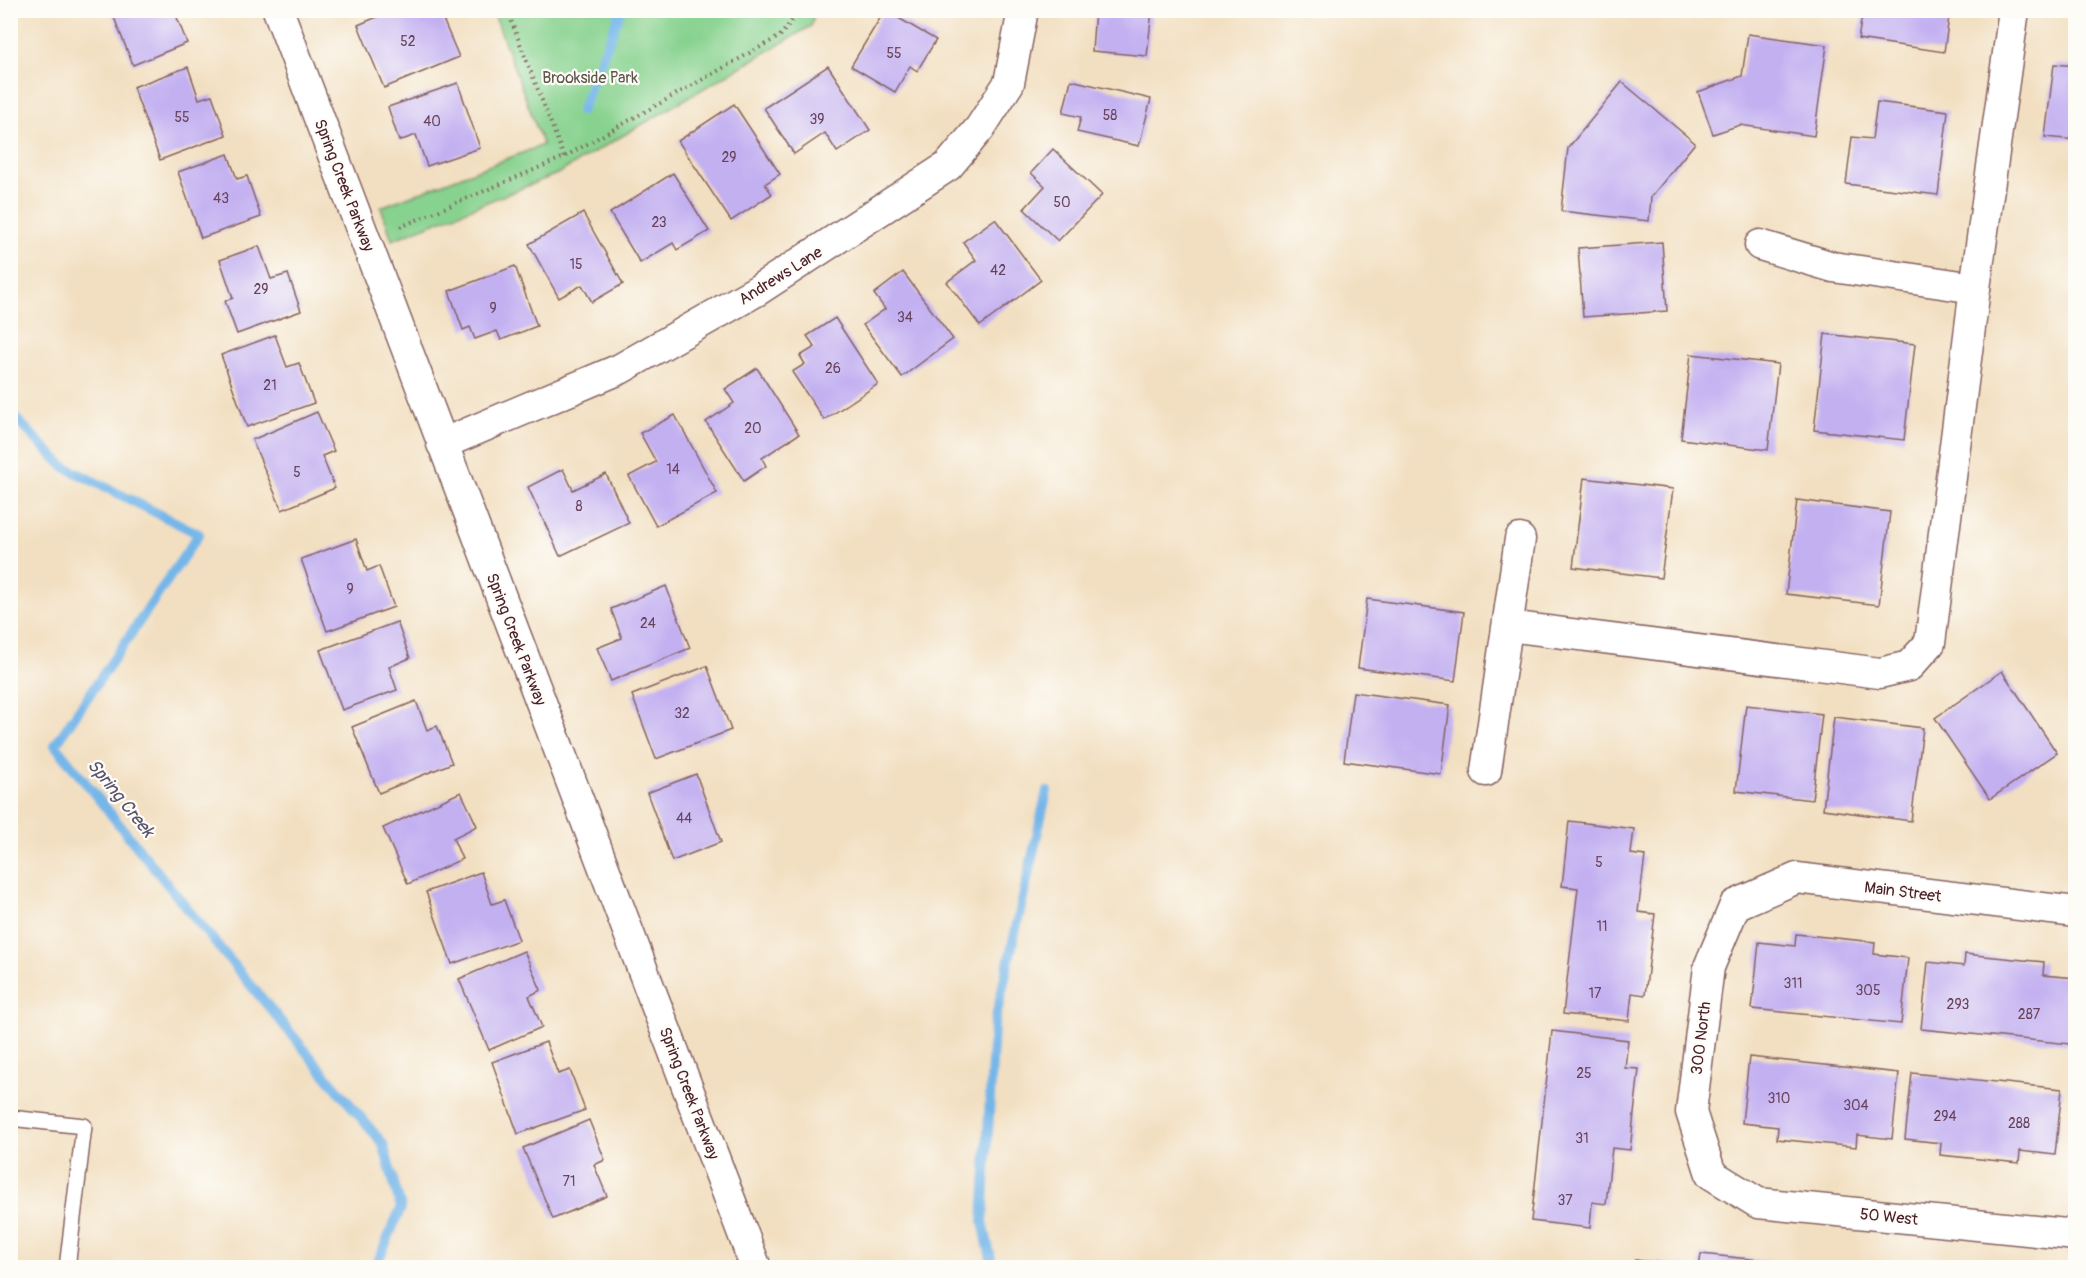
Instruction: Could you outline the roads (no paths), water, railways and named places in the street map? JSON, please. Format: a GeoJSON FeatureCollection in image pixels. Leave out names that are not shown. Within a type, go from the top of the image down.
{"type":"FeatureCollection","features":[{"type":"Feature","properties":{"kind":"street","name":"Spring Creek Parkway"},"geometry":{"type":"LineString","coordinates":[[278,10],[756,1268]]}},
{"type":"Feature","properties":{"kind":"street","name":"Andrews Lane"},"geometry":{"type":"LineString","coordinates":[[442,444],[620,369],[758,290],[948,166],[980,128],[1010,83],[1023,10]]}},
{"type":"Feature","properties":{"kind":"street"},"geometry":{"type":"LineString","coordinates":[[1508,626],[1880,673],[1910,666],[1930,644],[1975,288],[2014,10]]}},
{"type":"Feature","properties":{"kind":"street"},"geometry":{"type":"LineString","coordinates":[[1760,245],[1833,267],[1975,288]]}},
{"type":"Feature","properties":{"kind":"street"},"geometry":{"type":"LineString","coordinates":[[1486,771],[1520,539]]}},
{"type":"Feature","properties":{"kind":"street","name":"Main Street"},"geometry":{"type":"LineString","coordinates":[[1735,905],[1797,878],[2076,912]]}},
{"type":"Feature","properties":{"kind":"street","name":"300 North"},"geometry":{"type":"LineString","coordinates":[[1711,1174],[1691,1112],[1709,968],[1735,905]]}},
{"type":"Feature","properties":{"kind":"street","name":"50 West"},"geometry":{"type":"LineString","coordinates":[[1711,1174],[1758,1203],[2076,1235]]}},
{"type":"Feature","properties":{"kind":"lane"},"geometry":{"type":"LineString","coordinates":[[10,1118],[84,1126],[67,1268]]}},
{"type":"Feature","properties":{"kind":"waterway"},"geometry":{"type":"LineString","coordinates":[[581,111],[621,10]]}},
{"type":"Feature","properties":{"kind":"waterway","name":"Spring Creek"},"geometry":{"type":"LineString","coordinates":[[10,413],[63,466],[199,534],[55,745],[194,917],[383,1144],[401,1208],[375,1268]]}},
{"type":"Feature","properties":{"kind":"waterway"},"geometry":{"type":"LineString","coordinates":[[993,1268],[983,1222],[994,1026],[1047,791]]}},
{"type":"Feature","properties":{"kind":"park label","name":"Brookside Park"},"geometry":{"type":"Point","coordinates":[590,77]}}]}
